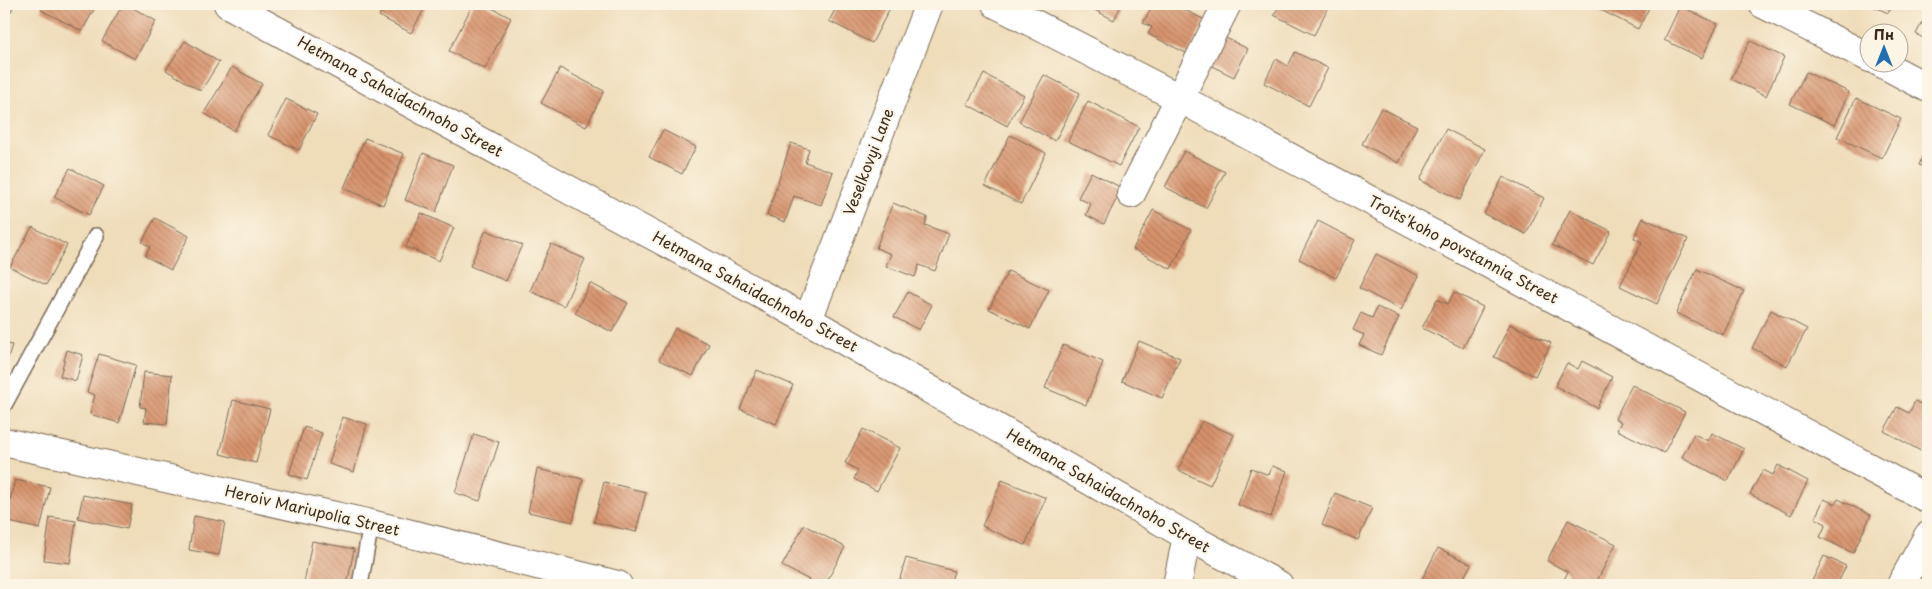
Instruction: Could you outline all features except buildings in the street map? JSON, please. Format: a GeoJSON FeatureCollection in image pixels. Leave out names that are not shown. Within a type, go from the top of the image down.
{"type":"FeatureCollection","features":[{"type":"Feature","properties":{"kind":"street","name":"Hetmana Sahaidachnoho Street"},"geometry":{"type":"LineString","coordinates":[[228,4],[808,320],[1187,536],[1279,585]]}},
{"type":"Feature","properties":{"kind":"street","name":"Veselkovyi Lane"},"geometry":{"type":"LineString","coordinates":[[808,320],[929,4]]}},
{"type":"Feature","properties":{"kind":"street","name":"Troits'koho povstannia Street"},"geometry":{"type":"LineString","coordinates":[[996,4],[1179,98],[1928,499]]}},
{"type":"Feature","properties":{"kind":"street"},"geometry":{"type":"LineString","coordinates":[[1131,194],[1227,4]]}},
{"type":"Feature","properties":{"kind":"street"},"geometry":{"type":"LineString","coordinates":[[1763,4],[1860,53]]}},
{"type":"Feature","properties":{"kind":"street"},"geometry":{"type":"LineString","coordinates":[[1898,72],[1928,88]]}},
{"type":"Feature","properties":{"kind":"street","name":"Heroiv Mariupolia Street"},"geometry":{"type":"LineString","coordinates":[[4,442],[371,524],[618,585]]}},
{"type":"Feature","properties":{"kind":"street"},"geometry":{"type":"LineString","coordinates":[[1177,585],[1187,536]]}},
{"type":"Feature","properties":{"kind":"street"},"geometry":{"type":"LineString","coordinates":[[1901,585],[1928,536]]}},
{"type":"Feature","properties":{"kind":"lane"},"geometry":{"type":"LineString","coordinates":[[4,406],[96,236]]}},
{"type":"Feature","properties":{"kind":"lane"},"geometry":{"type":"LineString","coordinates":[[360,585],[371,524]]}}]}
